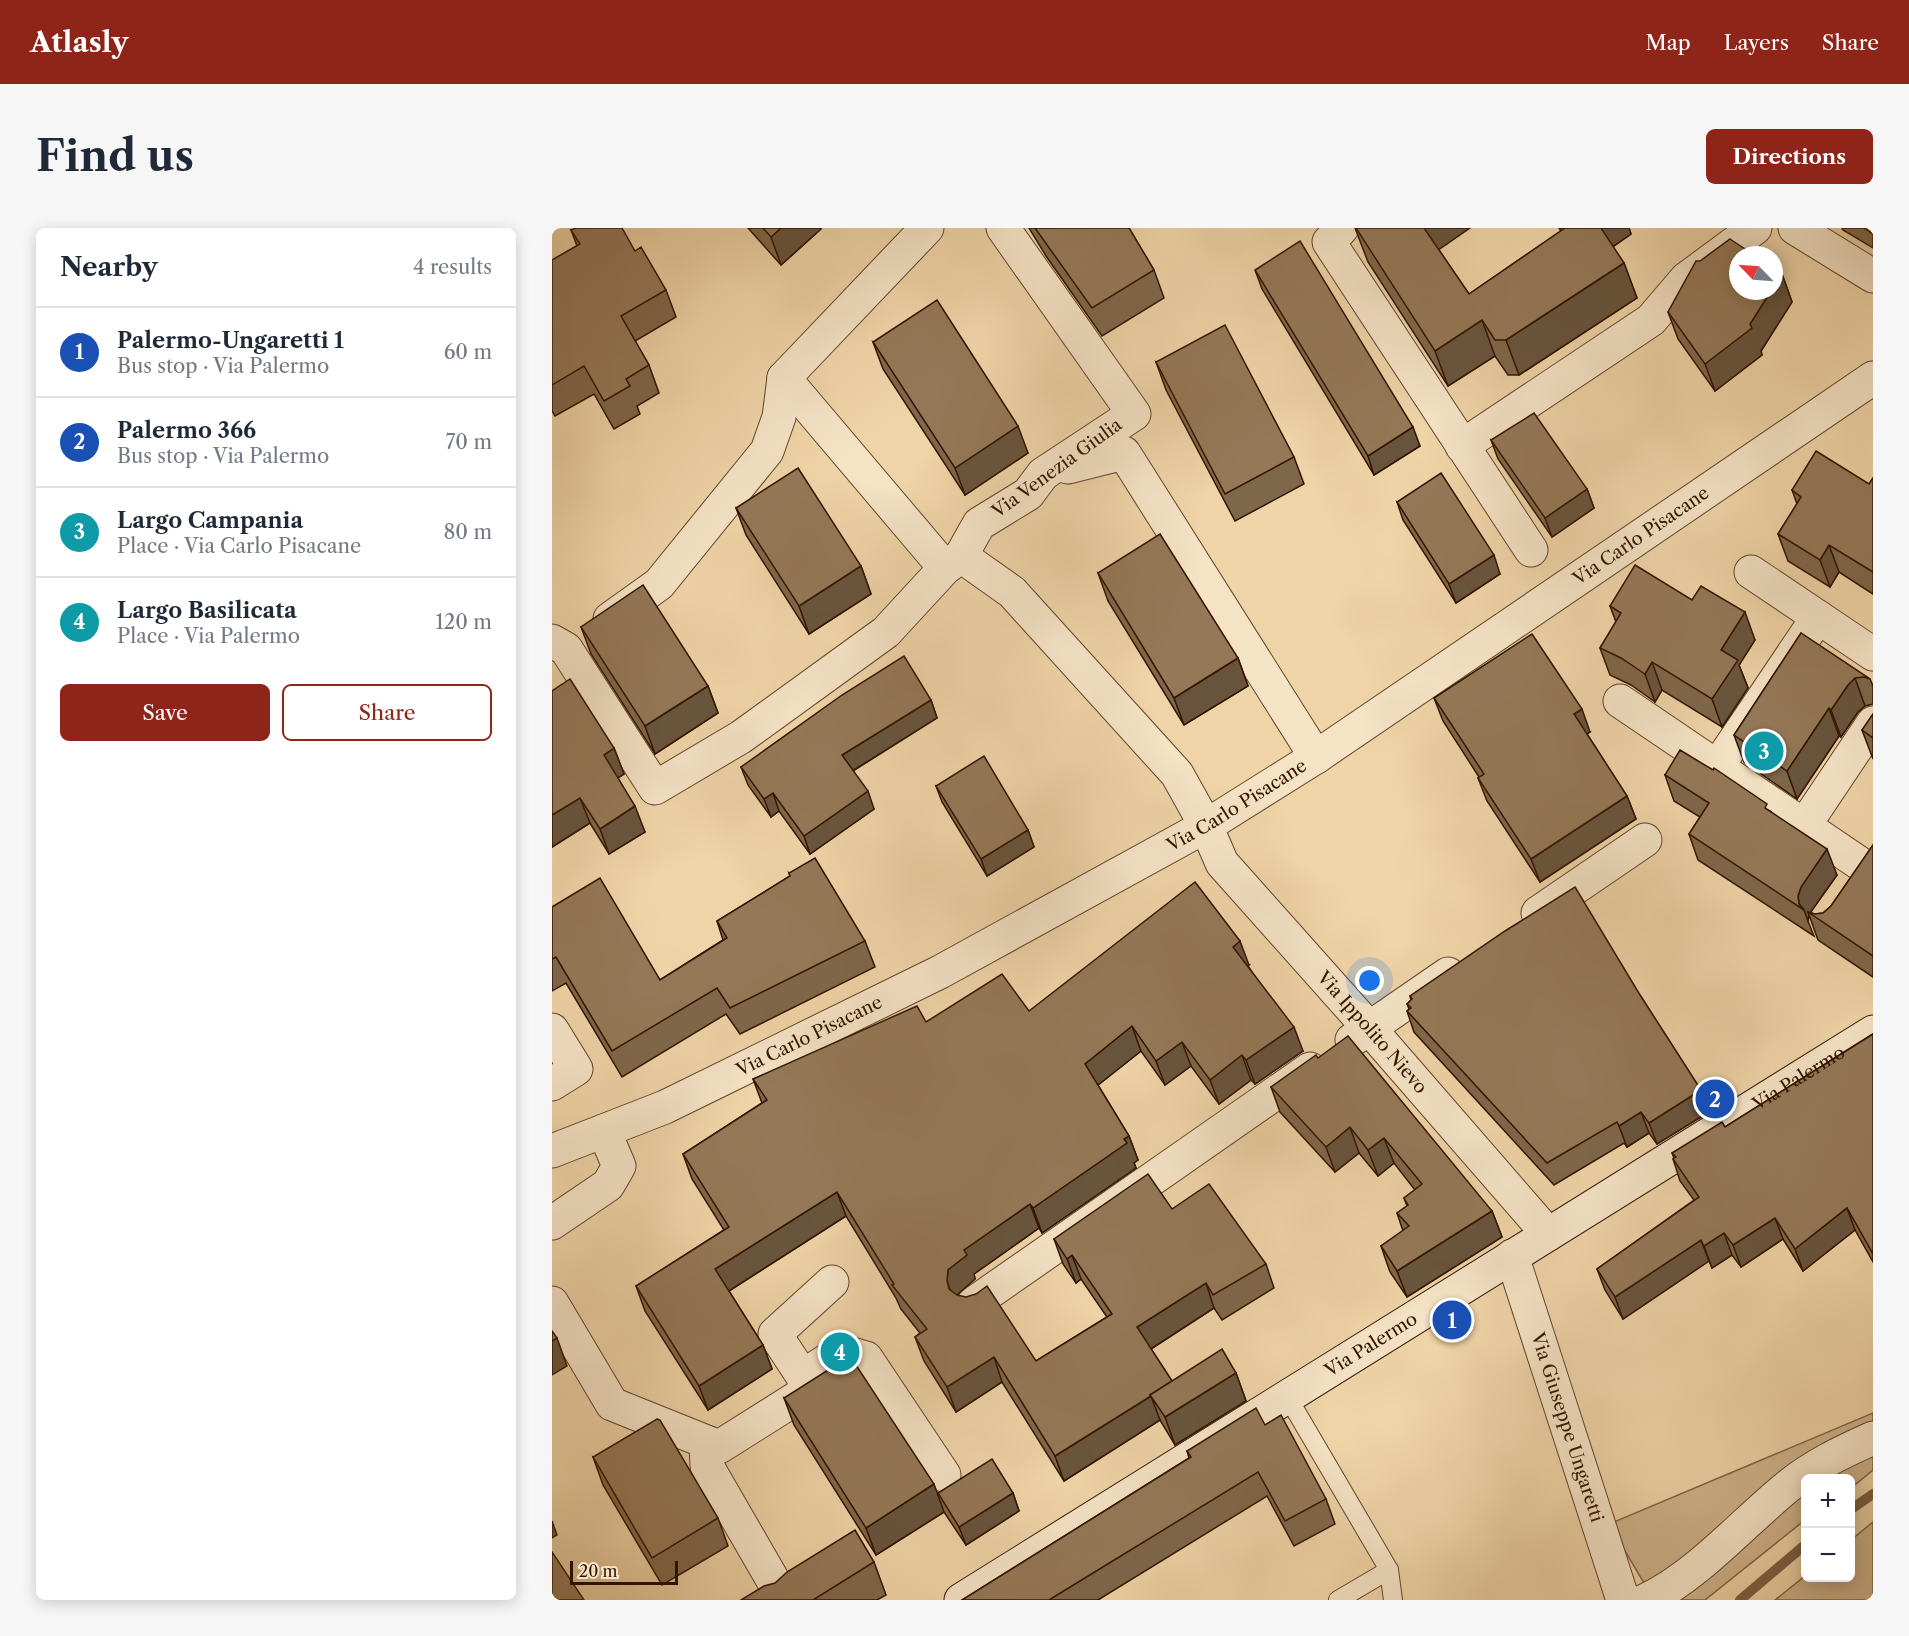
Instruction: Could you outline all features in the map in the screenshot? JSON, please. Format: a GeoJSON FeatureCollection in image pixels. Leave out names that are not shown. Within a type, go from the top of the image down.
{"type":"FeatureCollection","features":[{"type":"Feature","properties":{"kind":"street"},"geometry":{"type":"LineString","coordinates":[[559,645],[659,585],[767,451],[779,417],[784,378],[927,228]]}},
{"type":"Feature","properties":{"kind":"street","name":"Via Venezia Giulia"},"geometry":{"type":"LineString","coordinates":[[559,645],[656,788],[741,737],[886,632],[953,562],[979,524],[1028,494],[1043,474],[1134,414],[1003,228]]}},
{"type":"Feature","properties":{"kind":"street"},"geometry":{"type":"LineString","coordinates":[[1342,228],[1329,242],[1531,550]]}},
{"type":"Feature","properties":{"kind":"street"},"geometry":{"type":"LineString","coordinates":[[1462,446],[1651,320],[1686,279],[1755,228]]}},
{"type":"Feature","properties":{"kind":"street"},"geometry":{"type":"LineString","coordinates":[[1797,229],[1873,276]]}},
{"type":"Feature","properties":{"kind":"street"},"geometry":{"type":"LineString","coordinates":[[784,378],[953,562],[1012,592],[1177,774],[1206,826]]}},
{"type":"Feature","properties":{"kind":"street","name":"Via Carlo Pisacane"},"geometry":{"type":"LineString","coordinates":[[552,1150],[665,1107],[940,972],[1206,826],[1316,757],[1873,378]]}},
{"type":"Feature","properties":{"kind":"street"},"geometry":{"type":"LineString","coordinates":[[1043,474],[1124,453],[1316,757]]}},
{"type":"Feature","properties":{"kind":"street"},"geometry":{"type":"LineString","coordinates":[[1751,572],[1873,654]]}},
{"type":"Feature","properties":{"kind":"street"},"geometry":{"type":"LineString","coordinates":[[1717,767],[1818,617]]}},
{"type":"Feature","properties":{"kind":"street"},"geometry":{"type":"LineString","coordinates":[[1620,701],[1804,826],[1869,861],[1845,895]]}},
{"type":"Feature","properties":{"kind":"street"},"geometry":{"type":"LineString","coordinates":[[1804,826],[1873,723]]}},
{"type":"Feature","properties":{"kind":"street","name":"Via Ippolito Nievo"},"geometry":{"type":"LineString","coordinates":[[1206,826],[1222,863],[1548,1234]]}},
{"type":"Feature","properties":{"kind":"street"},"geometry":{"type":"LineString","coordinates":[[1517,927],[1645,840]]}},
{"type":"Feature","properties":{"kind":"street"},"geometry":{"type":"LineString","coordinates":[[974,1303],[1468,961]]}},
{"type":"Feature","properties":{"kind":"street"},"geometry":{"type":"LineString","coordinates":[[552,1030],[576,1069],[552,1084]]}},
{"type":"Feature","properties":{"kind":"street","name":"Via Palermo"},"geometry":{"type":"LineString","coordinates":[[961,1600],[1873,1032]]}},
{"type":"Feature","properties":{"kind":"street"},"geometry":{"type":"LineString","coordinates":[[552,1222],[608,1185],[619,1166],[604,1131]]}},
{"type":"Feature","properties":{"kind":"street","name":"Via Giuseppe Ungaretti"},"geometry":{"type":"LineString","coordinates":[[1512,1256],[1623,1600]]}},
{"type":"Feature","properties":{"kind":"street"},"geometry":{"type":"LineString","coordinates":[[552,1303],[612,1404],[719,1447],[811,1389],[775,1334],[832,1282]]}},
{"type":"Feature","properties":{"kind":"street"},"geometry":{"type":"LineString","coordinates":[[803,1376],[842,1351],[866,1358],[944,1475]]}},
{"type":"Feature","properties":{"kind":"street"},"geometry":{"type":"LineString","coordinates":[[1646,1600],[1689,1574],[1773,1498],[1815,1466],[1873,1438]]}},
{"type":"Feature","properties":{"kind":"street"},"geometry":{"type":"LineString","coordinates":[[706,1442],[706,1466],[782,1596],[776,1600]]}},
{"type":"Feature","properties":{"kind":"lane"},"geometry":{"type":"LineString","coordinates":[[1287,1396],[1389,1570],[1393,1600]]}},
{"type":"Feature","properties":{"kind":"lane"},"geometry":{"type":"LineString","coordinates":[[1338,1600],[1389,1570]]}},
{"type":"Feature","properties":{"kind":"shaded area"},"geometry":{"type":"Polygon","coordinates":[[[1873,1413],[1873,1427],[1810,1474],[1801,1474],[1801,1480],[1688,1564],[1644,1583],[1609,1524],[1873,1413]]]}},
{"type":"Feature","properties":{"kind":"shaded area"},"geometry":{"type":"Polygon","coordinates":[[[1873,1448],[1873,1470],[1856,1484],[1855,1474],[1821,1474],[1873,1448]]]}},
{"type":"Feature","properties":{"kind":"shaded area"},"geometry":{"type":"Polygon","coordinates":[[[1801,1487],[1801,1523],[1705,1600],[1669,1600],[1801,1487]]]}},
{"type":"Feature","properties":{"kind":"shaded area"},"geometry":{"type":"Polygon","coordinates":[[[1873,1522],[1873,1600],[1775,1600],[1801,1579],[1801,1582],[1855,1582],[1855,1537],[1873,1522]]]}},
{"type":"Feature","properties":{"kind":"building"},"geometry":{"type":"Polygon","coordinates":[[[576,228],[622,228],[635,251],[641,247],[666,290],[621,316],[649,365],[626,379],[630,386],[604,401],[584,366],[552,385],[552,260],[580,244],[571,230],[576,228]]]}},
{"type":"Feature","properties":{"kind":"building"},"geometry":{"type":"Polygon","coordinates":[[[763,228],[781,228],[771,237],[763,228]]]}},
{"type":"Feature","properties":{"kind":"building"},"geometry":{"type":"Polygon","coordinates":[[[1035,228],[1129,228],[1154,270],[1092,308],[1035,228]]]}},
{"type":"Feature","properties":{"kind":"building"},"geometry":{"type":"Polygon","coordinates":[[[1356,228],[1424,228],[1469,294],[1565,228],[1601,228],[1624,263],[1506,340],[1495,340],[1482,320],[1435,351],[1356,228]]]}},
{"type":"Feature","properties":{"kind":"building"},"geometry":{"type":"Polygon","coordinates":[[[1864,228],[1873,228],[1873,234],[1864,228]]]}},
{"type":"Feature","properties":{"kind":"building"},"geometry":{"type":"Polygon","coordinates":[[[1730,239],[1740,246],[1729,246],[1729,300],[1765,300],[1750,324],[1752,328],[1705,364],[1668,312],[1696,261],[1700,261],[1730,239]]]}},
{"type":"Feature","properties":{"kind":"building"},"geometry":{"type":"Polygon","coordinates":[[[1300,241],[1413,427],[1368,456],[1255,270],[1300,241]]]}},
{"type":"Feature","properties":{"kind":"building"},"geometry":{"type":"Polygon","coordinates":[[[937,300],[1018,426],[955,468],[873,342],[937,300]]]}},
{"type":"Feature","properties":{"kind":"building"},"geometry":{"type":"Polygon","coordinates":[[[1225,325],[1294,457],[1225,494],[1156,362],[1225,325]]]}},
{"type":"Feature","properties":{"kind":"building"},"geometry":{"type":"Polygon","coordinates":[[[1534,413],[1587,489],[1545,518],[1491,440],[1534,413]]]}},
{"type":"Feature","properties":{"kind":"building"},"geometry":{"type":"Polygon","coordinates":[[[1816,451],[1869,484],[1873,478],[1873,572],[1829,545],[1820,560],[1778,534],[1801,497],[1792,490],[1816,451]]]}},
{"type":"Feature","properties":{"kind":"building"},"geometry":{"type":"Polygon","coordinates":[[[798,468],[861,566],[799,606],[736,508],[798,468]]]}},
{"type":"Feature","properties":{"kind":"building"},"geometry":{"type":"Polygon","coordinates":[[[1441,473],[1494,555],[1449,584],[1397,502],[1441,473]]]}},
{"type":"Feature","properties":{"kind":"building"},"geometry":{"type":"Polygon","coordinates":[[[1160,534],[1238,658],[1174,698],[1098,573],[1160,534]]]}},
{"type":"Feature","properties":{"kind":"building"},"geometry":{"type":"Polygon","coordinates":[[[1635,565],[1692,600],[1701,586],[1745,612],[1721,650],[1738,660],[1712,699],[1652,662],[1645,674],[1621,658],[1600,648],[1621,613],[1610,606],[1635,565]]]}},
{"type":"Feature","properties":{"kind":"building"},"geometry":{"type":"Polygon","coordinates":[[[643,585],[708,686],[645,726],[581,627],[643,585]]]}},
{"type":"Feature","properties":{"kind":"building"},"geometry":{"type":"Polygon","coordinates":[[[1801,633],[1870,679],[1855,678],[1848,685],[1831,710],[1829,708],[1787,771],[1734,735],[1801,633]]]}},
{"type":"Feature","properties":{"kind":"building"},"geometry":{"type":"Polygon","coordinates":[[[1532,634],[1582,709],[1574,714],[1627,796],[1531,859],[1478,778],[1484,774],[1434,698],[1532,634]]]}},
{"type":"Feature","properties":{"kind":"building"},"geometry":{"type":"Polygon","coordinates":[[[904,656],[931,700],[842,755],[868,791],[804,836],[773,793],[764,799],[741,767],[842,695],[904,656]]]}},
{"type":"Feature","properties":{"kind":"building"},"geometry":{"type":"Polygon","coordinates":[[[570,679],[614,748],[604,755],[635,806],[600,829],[580,798],[552,815],[552,691],[570,679]]]}},
{"type":"Feature","properties":{"kind":"building"},"geometry":{"type":"Polygon","coordinates":[[[1873,714],[1873,738],[1862,730],[1873,714]]]}},
{"type":"Feature","properties":{"kind":"building"},"geometry":{"type":"Polygon","coordinates":[[[1680,750],[1713,770],[1714,768],[1767,804],[1765,808],[1827,849],[1801,887],[1798,896],[1799,904],[1804,910],[1689,834],[1709,803],[1665,775],[1680,750]]]}},
{"type":"Feature","properties":{"kind":"building"},"geometry":{"type":"Polygon","coordinates":[[[984,756],[1028,830],[981,859],[936,786],[984,756]]]}},
{"type":"Feature","properties":{"kind":"building"},"geometry":{"type":"Polygon","coordinates":[[[1873,845],[1873,956],[1808,912],[1823,913],[1831,906],[1873,845]]]}},
{"type":"Feature","properties":{"kind":"building"},"geometry":{"type":"Polygon","coordinates":[[[815,858],[865,941],[730,1008],[717,988],[612,1051],[556,957],[552,959],[552,907],[600,878],[660,980],[727,938],[717,921],[815,858]]]}},
{"type":"Feature","properties":{"kind":"building"},"geometry":{"type":"Polygon","coordinates":[[[1195,882],[1240,941],[1233,947],[1294,1027],[1246,1060],[1242,1055],[1210,1080],[1182,1042],[1156,1061],[1132,1026],[1085,1064],[1129,1136],[1124,1139],[1127,1143],[1033,1208],[1030,1204],[964,1250],[967,1255],[948,1270],[947,1281],[949,1289],[957,1295],[966,1297],[976,1294],[987,1286],[1036,1361],[1112,1314],[1072,1255],[1067,1259],[1054,1239],[1148,1174],[1172,1209],[1209,1184],[1266,1264],[1213,1295],[1206,1283],[1137,1327],[1172,1381],[1055,1456],[994,1357],[947,1387],[915,1337],[927,1329],[892,1285],[894,1284],[837,1192],[715,1269],[763,1345],[699,1386],[636,1286],[729,1227],[683,1154],[767,1100],[753,1079],[917,1006],[926,1022],[1002,974],[1029,1011],[1195,882]]]}},
{"type":"Feature","properties":{"kind":"building"},"geometry":{"type":"Polygon","coordinates":[[[1575,887],[1701,1090],[1649,1123],[1641,1112],[1619,1126],[1617,1122],[1547,1163],[1407,1011],[1411,1008],[1407,1004],[1412,999],[1410,996],[1505,931],[1575,887]]]}},
{"type":"Feature","properties":{"kind":"building"},"geometry":{"type":"Polygon","coordinates":[[[1873,1034],[1873,1254],[1847,1208],[1795,1249],[1775,1218],[1733,1245],[1724,1233],[1704,1246],[1701,1240],[1615,1297],[1597,1269],[1699,1197],[1673,1159],[1676,1157],[1672,1153],[1722,1122],[1725,1127],[1873,1034]]]}},
{"type":"Feature","properties":{"kind":"building"},"geometry":{"type":"Polygon","coordinates":[[[1348,1036],[1492,1211],[1397,1271],[1381,1246],[1409,1226],[1397,1213],[1408,1205],[1404,1198],[1422,1184],[1384,1138],[1368,1150],[1350,1127],[1326,1147],[1271,1087],[1316,1055],[1318,1058],[1348,1036]]]}},
{"type":"Feature","properties":{"kind":"building"},"geometry":{"type":"Polygon","coordinates":[[[552,1331],[557,1338],[552,1341],[552,1331]]]}},
{"type":"Feature","properties":{"kind":"building"},"geometry":{"type":"Polygon","coordinates":[[[1222,1349],[1236,1373],[1165,1417],[1150,1395],[1222,1349]]]}},
{"type":"Feature","properties":{"kind":"building"},"geometry":{"type":"Polygon","coordinates":[[[850,1356],[934,1484],[866,1528],[784,1398],[850,1356]]]}},
{"type":"Feature","properties":{"kind":"building"},"geometry":{"type":"Polygon","coordinates":[[[1256,1408],[1265,1425],[1281,1415],[1326,1499],[1285,1521],[1258,1472],[1049,1600],[962,1600],[1191,1457],[1187,1451],[1256,1408]]]}},
{"type":"Feature","properties":{"kind":"building"},"geometry":{"type":"Polygon","coordinates":[[[657,1419],[660,1420],[718,1518],[652,1558],[593,1457],[657,1419]]]}},
{"type":"Feature","properties":{"kind":"building"},"geometry":{"type":"Polygon","coordinates":[[[992,1459],[1013,1493],[959,1527],[938,1493],[992,1459]]]}},
{"type":"Feature","properties":{"kind":"building"},"geometry":{"type":"Polygon","coordinates":[[[855,1530],[874,1562],[813,1600],[741,1600],[764,1586],[775,1583],[787,1572],[855,1530]]]}},
{"type":"Feature","properties":{"kind":"building"},"geometry":{"type":"Polygon","coordinates":[[[552,1552],[584,1600],[552,1600],[552,1552]]]}},
{"type":"Feature","properties":{"kind":"waterway"},"geometry":{"type":"LineString","coordinates":[[1855,1507],[1873,1494]]}},
{"type":"Feature","properties":{"kind":"waterway"},"geometry":{"type":"LineString","coordinates":[[1740,1600],[1801,1548]]}},
{"type":"Feature","properties":{"kind":"place","name":"Largo Campania"},"geometry":{"type":"Point","coordinates":[1764,751]}},
{"type":"Feature","properties":{"kind":"place","name":"Palermo 366"},"geometry":{"type":"Point","coordinates":[1715,1099]}},
{"type":"Feature","properties":{"kind":"place","name":"Palermo-Ungaretti 1"},"geometry":{"type":"Point","coordinates":[1452,1320]}},
{"type":"Feature","properties":{"kind":"place","name":"Largo Basilicata"},"geometry":{"type":"Point","coordinates":[840,1352]}}]}
